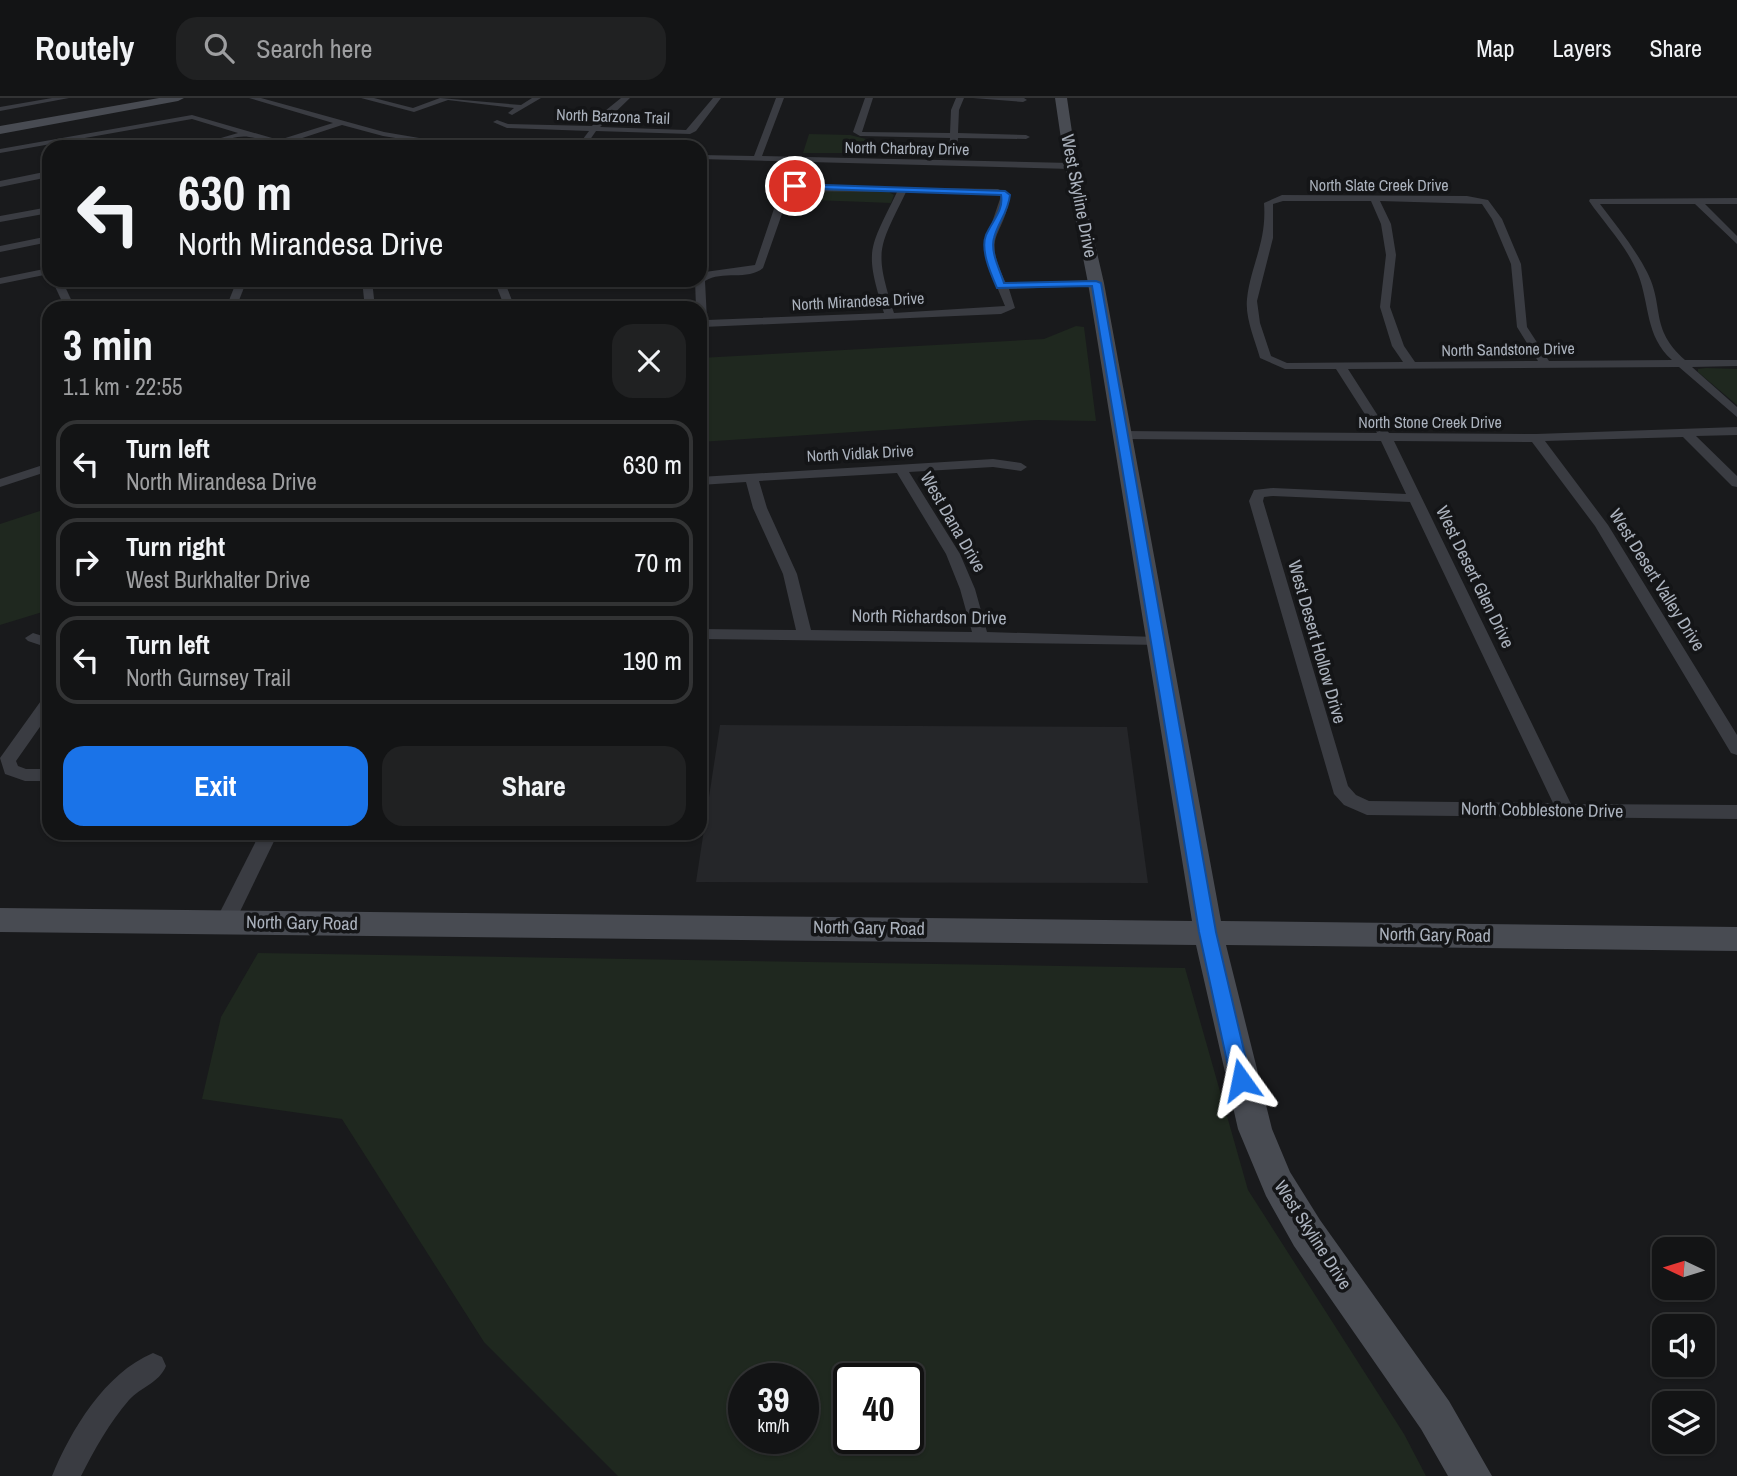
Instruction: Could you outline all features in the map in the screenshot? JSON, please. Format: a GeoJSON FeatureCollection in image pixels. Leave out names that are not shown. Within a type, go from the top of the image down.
{"type":"FeatureCollection","features":[{"type":"Feature","properties":{"kind":"street"},"geometry":{"type":"LineString","coordinates":[[0,109],[18,102],[65,98]]}},
{"type":"Feature","properties":{"kind":"street"},"geometry":{"type":"LineString","coordinates":[[0,130],[178,98]]}},
{"type":"Feature","properties":{"kind":"street"},"geometry":{"type":"LineString","coordinates":[[253,98],[414,140]]}},
{"type":"Feature","properties":{"kind":"street"},"geometry":{"type":"LineString","coordinates":[[278,105],[301,98]]}},
{"type":"Feature","properties":{"kind":"street"},"geometry":{"type":"LineString","coordinates":[[365,98],[414,110],[447,98],[522,107],[537,98]]}},
{"type":"Feature","properties":{"kind":"street"},"geometry":{"type":"LineString","coordinates":[[586,140],[612,107],[626,98]]}},
{"type":"Feature","properties":{"kind":"street","name":"North Barzona Trail"},"geometry":{"type":"LineString","coordinates":[[522,107],[497,122],[507,126],[593,131],[687,132],[693,130],[717,98]]}},
{"type":"Feature","properties":{"kind":"street"},"geometry":{"type":"LineString","coordinates":[[757,159],[780,98]]}},
{"type":"Feature","properties":{"kind":"street"},"geometry":{"type":"LineString","coordinates":[[869,98],[857,132],[860,134],[954,138],[1026,137]]}},
{"type":"Feature","properties":{"kind":"street"},"geometry":{"type":"LineString","coordinates":[[952,163],[955,110],[960,98]]}},
{"type":"Feature","properties":{"kind":"street"},"geometry":{"type":"LineString","coordinates":[[977,98],[1023,100]]}},
{"type":"Feature","properties":{"kind":"street","name":"West Skyline Drive"},"geometry":{"type":"LineString","coordinates":[[1061,98],[1096,283],[1208,932],[1251,1117],[1278,1184],[1307,1233],[1435,1415],[1471,1476]]}},
{"type":"Feature","properties":{"kind":"street"},"geometry":{"type":"LineString","coordinates":[[104,112],[120,131]]}},
{"type":"Feature","properties":{"kind":"street"},"geometry":{"type":"LineString","coordinates":[[66,140],[191,117],[269,140]]}},
{"type":"Feature","properties":{"kind":"street"},"geometry":{"type":"LineString","coordinates":[[287,140],[340,122]]}},
{"type":"Feature","properties":{"kind":"street"},"geometry":{"type":"LineString","coordinates":[[221,140],[248,133]]}},
{"type":"Feature","properties":{"kind":"street"},"geometry":{"type":"LineString","coordinates":[[0,151],[42,144]]}},
{"type":"Feature","properties":{"kind":"street","name":"North Charbray Drive"},"geometry":{"type":"LineString","coordinates":[[707,157],[1072,166]]}},
{"type":"Feature","properties":{"kind":"street"},"geometry":{"type":"LineString","coordinates":[[844,188],[851,161]]}},
{"type":"Feature","properties":{"kind":"street"},"geometry":{"type":"LineString","coordinates":[[0,184],[42,175]]}},
{"type":"Feature","properties":{"kind":"street"},"geometry":{"type":"LineString","coordinates":[[707,278],[755,270],[760,266],[784,191],[788,188],[844,188],[1003,192],[1006,195],[1004,211],[990,236],[989,248],[1001,286],[1096,283]]}},
{"type":"Feature","properties":{"kind":"street"},"geometry":{"type":"LineString","coordinates":[[890,317],[876,268],[875,254],[883,228],[903,189]]}},
{"type":"Feature","properties":{"kind":"street","name":"North Slate Creek Drive"},"geometry":{"type":"LineString","coordinates":[[1280,365],[1266,358],[1255,323],[1252,301],[1268,238],[1268,203],[1272,199],[1467,199],[1485,202],[1497,219],[1516,264],[1522,327],[1545,364]]}},
{"type":"Feature","properties":{"kind":"street"},"geometry":{"type":"LineString","coordinates":[[1375,199],[1386,224],[1391,255],[1385,307],[1398,346],[1411,365]]}},
{"type":"Feature","properties":{"kind":"street"},"geometry":{"type":"LineString","coordinates":[[1737,201],[1593,201],[1619,235],[1643,274],[1658,335],[1679,362],[1737,413]]}},
{"type":"Feature","properties":{"kind":"street"},"geometry":{"type":"LineString","coordinates":[[1697,201],[1737,241]]}},
{"type":"Feature","properties":{"kind":"street"},"geometry":{"type":"LineString","coordinates":[[0,219],[42,211]]}},
{"type":"Feature","properties":{"kind":"street"},"geometry":{"type":"LineString","coordinates":[[0,249],[42,240]]}},
{"type":"Feature","properties":{"kind":"street"},"geometry":{"type":"LineString","coordinates":[[0,281],[42,272]]}},
{"type":"Feature","properties":{"kind":"street","name":"North Mirandesa Drive"},"geometry":{"type":"LineString","coordinates":[[707,325],[1001,311],[1010,308],[1010,302],[1001,286]]}},
{"type":"Feature","properties":{"kind":"street","name":"North Sandstone Drive"},"geometry":{"type":"LineString","coordinates":[[1280,365],[1737,363]]}},
{"type":"Feature","properties":{"kind":"street","name":"West Desert Glen Drive"},"geometry":{"type":"LineString","coordinates":[[1340,366],[1385,438],[1416,498],[1565,810]]}},
{"type":"Feature","properties":{"kind":"street","name":"North Stone Creek Drive"},"geometry":{"type":"LineString","coordinates":[[1122,435],[1536,438],[1737,431]]}},
{"type":"Feature","properties":{"kind":"street"},"geometry":{"type":"LineString","coordinates":[[1686,433],[1737,483]]}},
{"type":"Feature","properties":{"kind":"street","name":"West Desert Valley Drive"},"geometry":{"type":"LineString","coordinates":[[1536,438],[1601,524],[1737,749]]}},
{"type":"Feature","properties":{"kind":"street","name":"North Vidlak Drive"},"geometry":{"type":"LineString","coordinates":[[707,480],[993,463],[1021,467]]}},
{"type":"Feature","properties":{"kind":"street","name":"West Dana Drive"},"geometry":{"type":"LineString","coordinates":[[901,468],[910,489],[947,543],[970,590],[981,637]]}},
{"type":"Feature","properties":{"kind":"street"},"geometry":{"type":"LineString","coordinates":[[0,483],[42,469]]}},
{"type":"Feature","properties":{"kind":"street"},"geometry":{"type":"LineString","coordinates":[[752,477],[754,494],[763,519],[782,554],[795,589],[804,634]]}},
{"type":"Feature","properties":{"kind":"street","name":"West Desert Hollow Drive"},"geometry":{"type":"LineString","coordinates":[[1350,800],[1340,789],[1256,501],[1259,493],[1416,498]]}},
{"type":"Feature","properties":{"kind":"street","name":"North Richardson Drive"},"geometry":{"type":"LineString","coordinates":[[707,634],[1158,642]]}},
{"type":"Feature","properties":{"kind":"street"},"geometry":{"type":"LineString","coordinates":[[33,638],[42,641]]}},
{"type":"Feature","properties":{"kind":"street"},"geometry":{"type":"LineString","coordinates":[[42,712],[7,761],[11,770],[25,775],[42,775]]}},
{"type":"Feature","properties":{"kind":"street","name":"North Cobblestone Drive"},"geometry":{"type":"LineString","coordinates":[[1350,800],[1367,808],[1737,812]]}},
{"type":"Feature","properties":{"kind":"street"},"geometry":{"type":"LineString","coordinates":[[225,922],[266,840]]}},
{"type":"Feature","properties":{"kind":"street","name":"North Gary Road"},"geometry":{"type":"LineString","coordinates":[[0,920],[1737,939]]}},
{"type":"Feature","properties":{"kind":"street"},"geometry":{"type":"LineString","coordinates":[[66,1476],[84,1442],[121,1390],[153,1366]]}},
{"type":"Feature","properties":{"kind":"shaded area"},"geometry":{"type":"Polygon","coordinates":[[[809,134],[850,135],[866,139],[863,153],[803,153],[809,134]]]}},
{"type":"Feature","properties":{"kind":"shaded area"},"geometry":{"type":"Polygon","coordinates":[[[791,191],[889,192],[894,195],[891,203],[788,199],[791,191]]]}},
{"type":"Feature","properties":{"kind":"shaded area"},"geometry":{"type":"Polygon","coordinates":[[[1076,326],[1084,327],[1096,421],[1036,420],[707,442],[707,358],[1044,339],[1076,326]]]}},
{"type":"Feature","properties":{"kind":"shaded area"},"geometry":{"type":"Polygon","coordinates":[[[1698,369],[1737,369],[1737,405],[1698,372],[1698,369]]]}},
{"type":"Feature","properties":{"kind":"shaded area"},"geometry":{"type":"Polygon","coordinates":[[[42,510],[42,612],[0,625],[0,524],[42,510]]]}},
{"type":"Feature","properties":{"kind":"shaded area"},"geometry":{"type":"Polygon","coordinates":[[[720,725],[1127,727],[1148,883],[696,882],[702,840],[707,840],[707,810],[720,725]]]}},
{"type":"Feature","properties":{"kind":"shaded area"},"geometry":{"type":"Polygon","coordinates":[[[258,953],[1185,968],[1248,1190],[1404,1434],[1426,1476],[618,1476],[484,1342],[342,1119],[202,1099],[221,1017],[258,953]]]}},
{"type":"Feature","properties":{"kind":"route"},"geometry":{"type":"LineString","coordinates":[[795,186],[1003,192],[1006,195],[1004,211],[990,236],[989,248],[1001,286],[1096,283],[1208,932],[1241,1080]]}}]}
